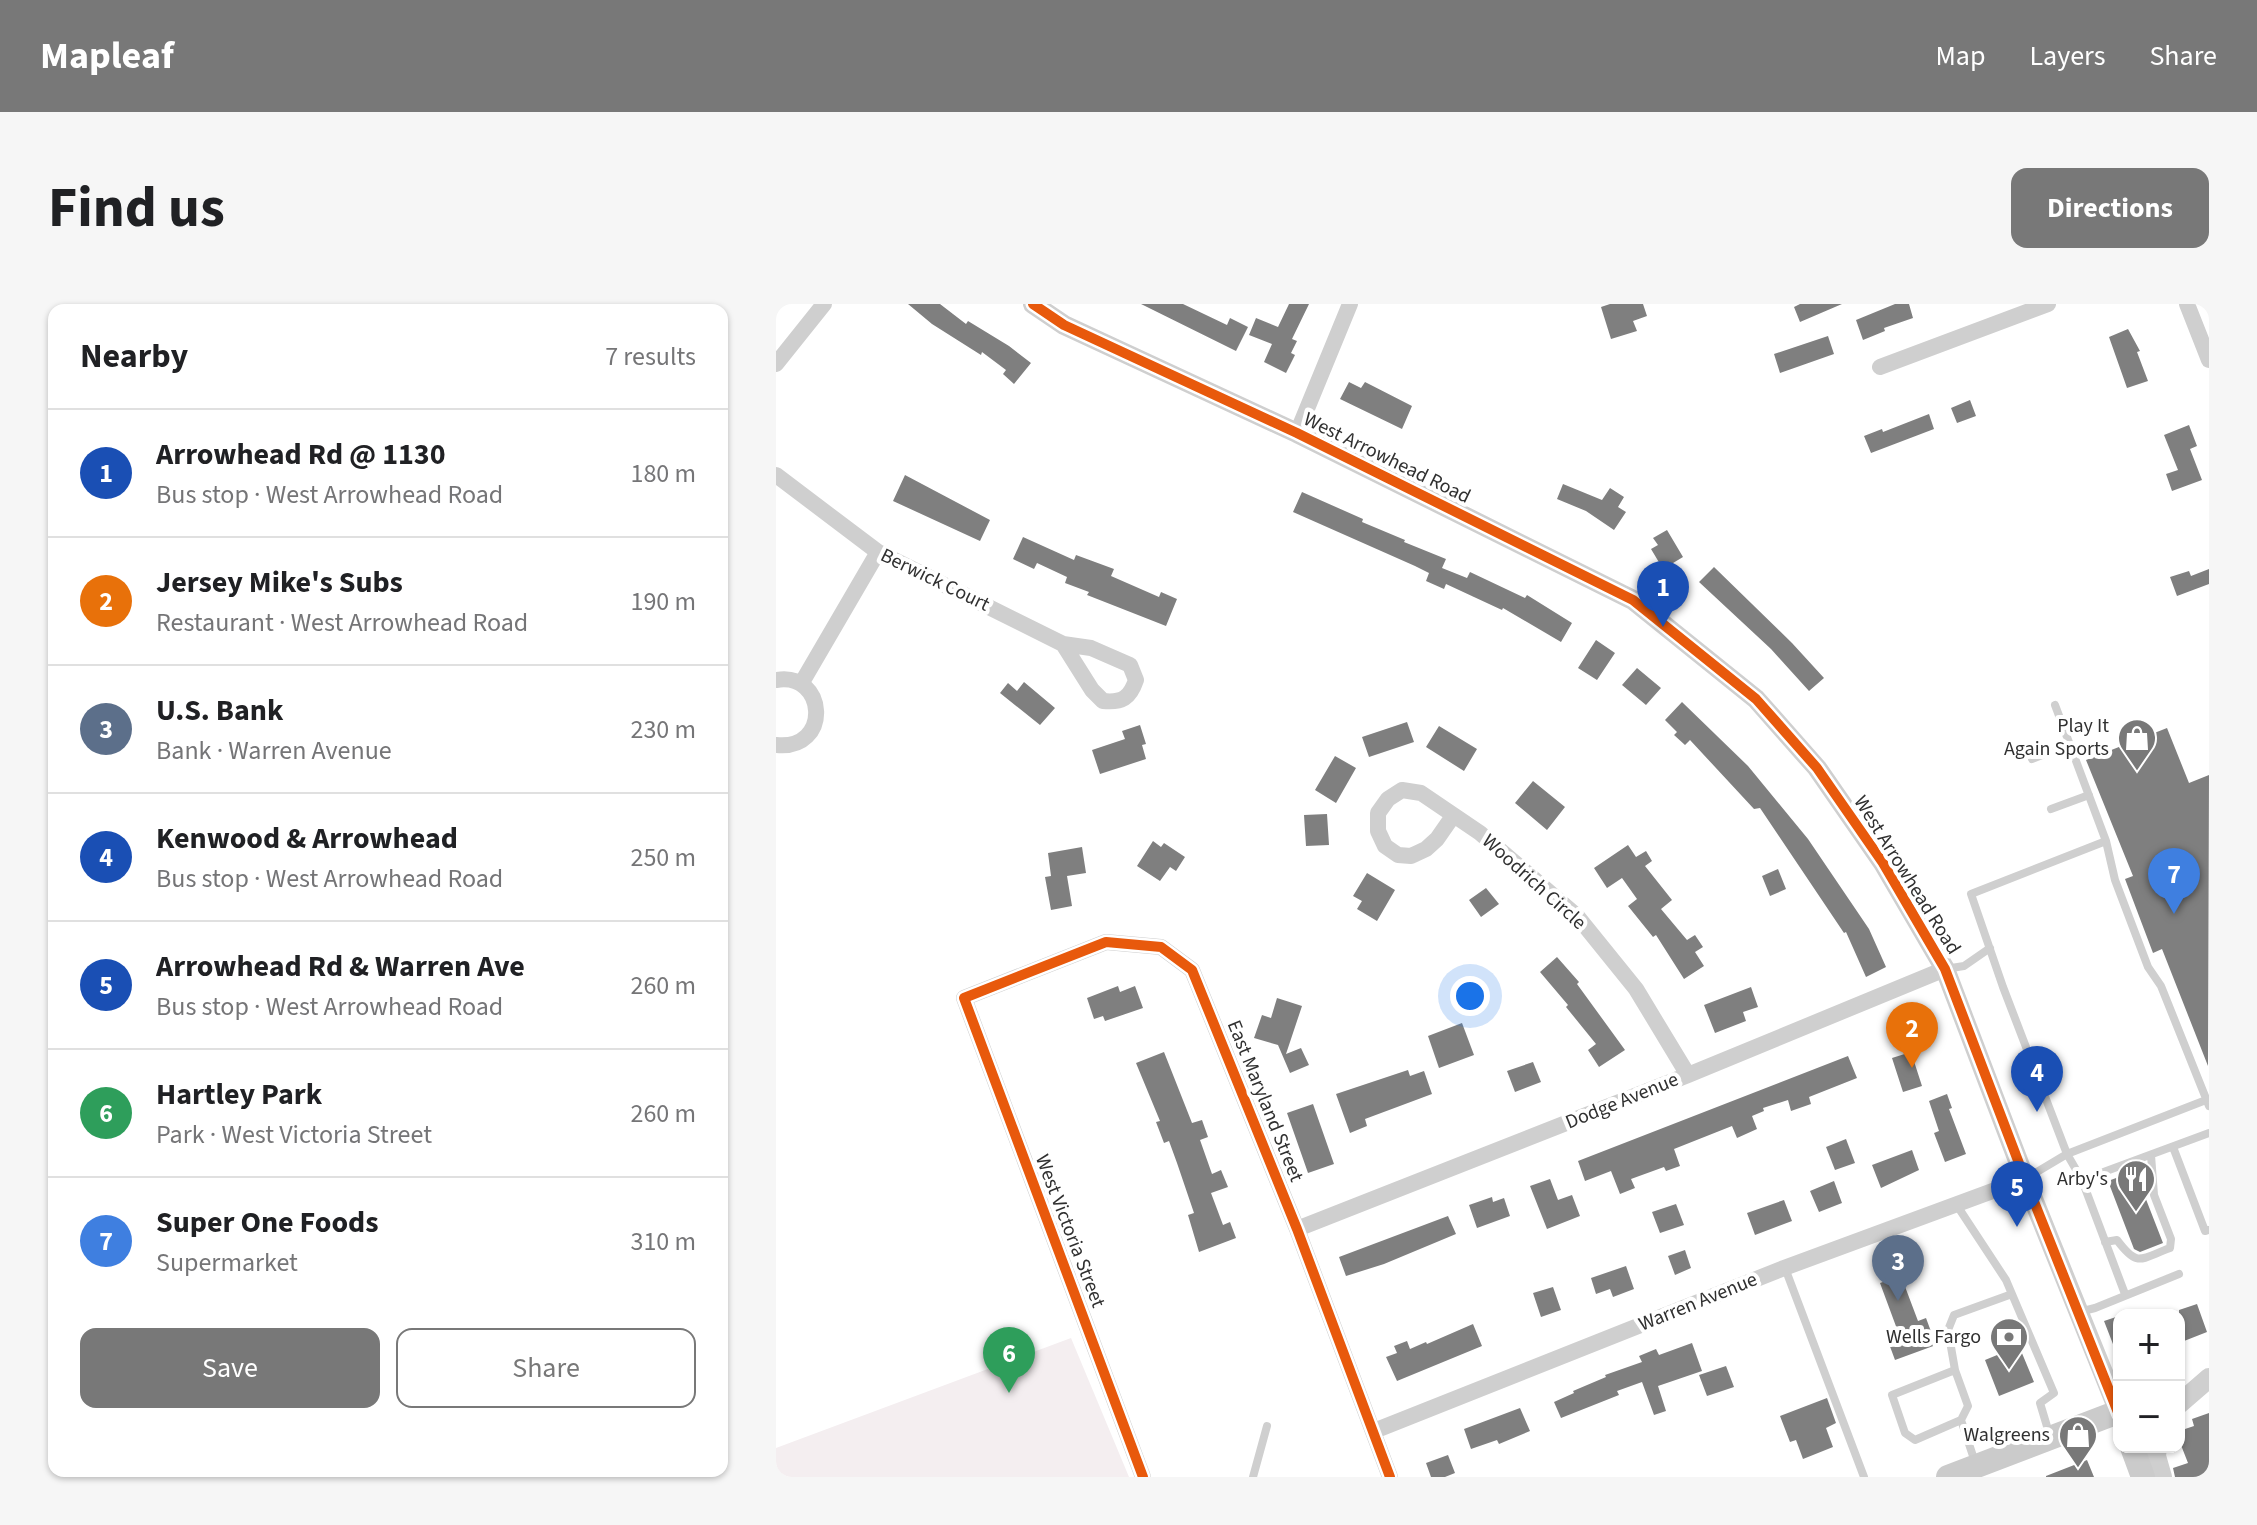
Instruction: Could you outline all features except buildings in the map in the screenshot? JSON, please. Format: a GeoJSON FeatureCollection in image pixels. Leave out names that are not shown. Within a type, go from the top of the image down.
{"type":"FeatureCollection","features":[{"type":"Feature","properties":{"kind":"main road"},"geometry":{"type":"LineString","coordinates":[[1948,1477],[2113,1415]]}},
{"type":"Feature","properties":{"kind":"main road"},"geometry":{"type":"LineString","coordinates":[[2134,1453],[2143,1477]]}},
{"type":"Feature","properties":{"kind":"street"},"geometry":{"type":"LineString","coordinates":[[776,364],[824,304]]}},
{"type":"Feature","properties":{"kind":"street","name":"West Arrowhead Road"},"geometry":{"type":"LineString","coordinates":[[1033,304],[1064,325],[1297,433],[1633,600],[1756,699],[1817,768],[1867,839],[1945,969],[2113,1398]]}},
{"type":"Feature","properties":{"kind":"street"},"geometry":{"type":"LineString","coordinates":[[1297,433],[1350,304]]}},
{"type":"Feature","properties":{"kind":"street"},"geometry":{"type":"LineString","coordinates":[[1880,367],[2048,304]]}},
{"type":"Feature","properties":{"kind":"street"},"geometry":{"type":"LineString","coordinates":[[2187,304],[2209,360]]}},
{"type":"Feature","properties":{"kind":"street","name":"Berwick Court"},"geometry":{"type":"LineString","coordinates":[[776,475],[878,552],[1063,644],[1091,648],[1130,665],[1136,680],[1131,695],[1119,703],[1103,701],[1092,690],[1063,644]]}},
{"type":"Feature","properties":{"kind":"street"},"geometry":{"type":"LineString","coordinates":[[801,684],[878,552]]}},
{"type":"Feature","properties":{"kind":"street"},"geometry":{"type":"LineString","coordinates":[[776,680],[801,684],[815,702],[815,724],[809,734],[800,742],[776,745]]}},
{"type":"Feature","properties":{"kind":"street","name":"Woodrich Circle"},"geometry":{"type":"LineString","coordinates":[[1453,816],[1437,839],[1411,856],[1398,855],[1385,846],[1378,831],[1378,813],[1388,799],[1402,790],[1421,793],[1480,833],[1577,916],[1636,989],[1688,1075]]}},
{"type":"Feature","properties":{"kind":"street","name":"East Maryland Street"},"geometry":{"type":"LineString","coordinates":[[964,998],[1106,942],[1161,947],[1192,970],[1297,1229],[1390,1477]]}},
{"type":"Feature","properties":{"kind":"street","name":"Dodge Avenue"},"geometry":{"type":"LineString","coordinates":[[1297,1229],[1688,1075],[1945,969]]}},
{"type":"Feature","properties":{"kind":"street","name":"West Victoria Street"},"geometry":{"type":"LineString","coordinates":[[964,998],[1143,1477]]}},
{"type":"Feature","properties":{"kind":"street","name":"Warren Avenue"},"geometry":{"type":"LineString","coordinates":[[1374,1431],[1784,1268],[2025,1179]]}},
{"type":"Feature","properties":{"kind":"street"},"geometry":{"type":"LineString","coordinates":[[2185,1387],[2209,1378]]}},
{"type":"Feature","properties":{"kind":"street"},"geometry":{"type":"LineString","coordinates":[[2185,1399],[2209,1378]]}},
{"type":"Feature","properties":{"kind":"street"},"geometry":{"type":"LineString","coordinates":[[2156,1453],[2162,1477]]}},
{"type":"Feature","properties":{"kind":"lane"},"geometry":{"type":"LineString","coordinates":[[2025,1179],[2067,1154],[2208,1103],[2161,986],[2148,967],[2115,880],[2106,841],[2055,705]]}},
{"type":"Feature","properties":{"kind":"lane"},"geometry":{"type":"LineString","coordinates":[[2032,759],[2070,744]]}},
{"type":"Feature","properties":{"kind":"lane"},"geometry":{"type":"LineString","coordinates":[[2051,809],[2089,795]]}},
{"type":"Feature","properties":{"kind":"lane"},"geometry":{"type":"LineString","coordinates":[[2106,841],[1971,894],[2067,1154],[2082,1180],[2125,1294]]}},
{"type":"Feature","properties":{"kind":"lane"},"geometry":{"type":"LineString","coordinates":[[1945,969],[1964,966],[1990,948]]}},
{"type":"Feature","properties":{"kind":"lane"},"geometry":{"type":"LineString","coordinates":[[2082,1180],[2209,1133]]}},
{"type":"Feature","properties":{"kind":"lane"},"geometry":{"type":"LineString","coordinates":[[2173,1147],[2205,1231],[2209,1230]]}},
{"type":"Feature","properties":{"kind":"lane"},"geometry":{"type":"LineString","coordinates":[[2105,1242],[2117,1240],[2130,1257],[2138,1259],[2170,1248],[2171,1239],[2154,1195],[2151,1155]]}},
{"type":"Feature","properties":{"kind":"lane"},"geometry":{"type":"LineString","coordinates":[[1956,1204],[2006,1280],[2054,1393],[2040,1403],[2050,1438]]}},
{"type":"Feature","properties":{"kind":"lane"},"geometry":{"type":"LineString","coordinates":[[1784,1268],[1864,1477]]}},
{"type":"Feature","properties":{"kind":"lane"},"geometry":{"type":"LineString","coordinates":[[2078,1312],[2179,1274]]}},
{"type":"Feature","properties":{"kind":"lane"},"geometry":{"type":"LineString","coordinates":[[1955,1370],[1892,1395],[1905,1433],[1915,1440],[1961,1420],[1968,1406],[1955,1370],[1948,1330],[1954,1315],[2012,1294]]}},
{"type":"Feature","properties":{"kind":"lane"},"geometry":{"type":"LineString","coordinates":[[1961,1420],[1977,1466]]}},
{"type":"Feature","properties":{"kind":"lane"},"geometry":{"type":"LineString","coordinates":[[1253,1477],[1267,1426]]}},
{"type":"Feature","properties":{"kind":"shaded area"},"geometry":{"type":"Polygon","coordinates":[[[1071,1338],[1129,1477],[776,1477],[776,1448],[1071,1338]]]}},
{"type":"Feature","properties":{"kind":"cycle path"},"geometry":{"type":"LineString","coordinates":[[1033,304],[1064,325],[1297,433],[1633,600],[1756,699],[1817,768],[1883,863],[1945,969],[2113,1400]]}},
{"type":"Feature","properties":{"kind":"cycle path"},"geometry":{"type":"LineString","coordinates":[[1143,1477],[964,998],[1106,942],[1161,947],[1192,970],[1297,1229],[1390,1477]]}},
{"type":"Feature","properties":{"kind":"place","name":"Arrowhead Rd @ 1130"},"geometry":{"type":"Point","coordinates":[1663,627]}},
{"type":"Feature","properties":{"kind":"place","name":"Play It Again Sports"},"geometry":{"type":"Point","coordinates":[2137,772]}},
{"type":"Feature","properties":{"kind":"place","name":"Super One Foods"},"geometry":{"type":"Point","coordinates":[2174,914]}},
{"type":"Feature","properties":{"kind":"place","name":"Jersey Mike's Subs"},"geometry":{"type":"Point","coordinates":[1912,1068]}},
{"type":"Feature","properties":{"kind":"place","name":"Kenwood & Arrowhead"},"geometry":{"type":"Point","coordinates":[2037,1112]}},
{"type":"Feature","properties":{"kind":"place","name":"Arby's"},"geometry":{"type":"Point","coordinates":[2136,1213]}},
{"type":"Feature","properties":{"kind":"place","name":"Arrowhead Rd & Warren Ave"},"geometry":{"type":"Point","coordinates":[2017,1227]}},
{"type":"Feature","properties":{"kind":"place","name":"U.S. Bank"},"geometry":{"type":"Point","coordinates":[1898,1301]}},
{"type":"Feature","properties":{"kind":"place","name":"Wells Fargo"},"geometry":{"type":"Point","coordinates":[2009,1371]}},
{"type":"Feature","properties":{"kind":"place","name":"Hartley Park"},"geometry":{"type":"Point","coordinates":[1009,1393]}},
{"type":"Feature","properties":{"kind":"place","name":"Walgreens"},"geometry":{"type":"Point","coordinates":[2078,1469]}}]}
